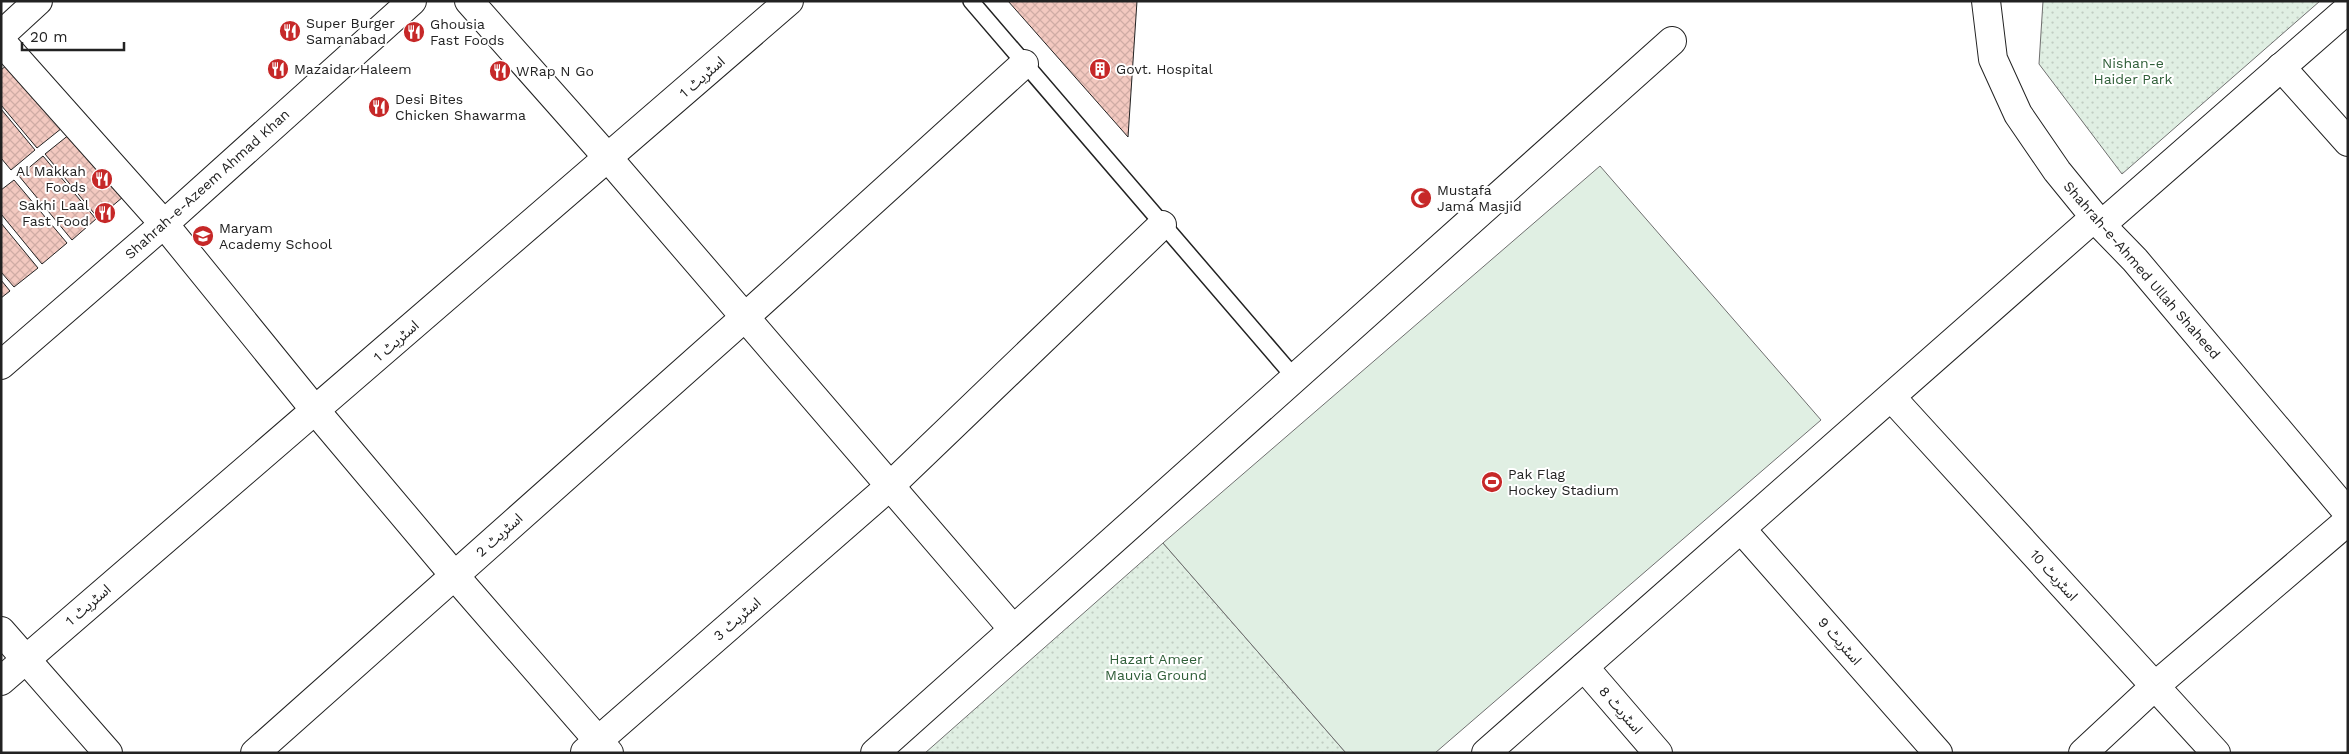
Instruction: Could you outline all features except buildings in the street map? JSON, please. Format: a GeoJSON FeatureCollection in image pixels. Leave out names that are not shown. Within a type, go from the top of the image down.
{"type":"FeatureCollection","features":[{"type":"Feature","properties":{"kind":"street"},"geometry":{"type":"LineString","coordinates":[[1,35],[38,1]]}},
{"type":"Feature","properties":{"kind":"street","name":"Shahrah-e-Azeem Ahmad Khan"},"geometry":{"type":"LineString","coordinates":[[1,365],[164,224],[412,1]]}},
{"type":"Feature","properties":{"kind":"street"},"geometry":{"type":"LineString","coordinates":[[469,1],[609,159],[1013,629]]}},
{"type":"Feature","properties":{"kind":"street","name":"اسٹریٹ 1"},"geometry":{"type":"LineString","coordinates":[[1,681],[609,159],[789,1]]}},
{"type":"Feature","properties":{"kind":"street","name":"Shahrah-e-Ahmed Ullah Shaheed"},"geometry":{"type":"LineString","coordinates":[[1986,1],[1993,59],[2018,114],[2057,171],[2098,221],[2135,260],[2348,513]]}},
{"type":"Feature","properties":{"kind":"street"},"geometry":{"type":"LineString","coordinates":[[1486,753],[1892,398],[2348,9]]}},
{"type":"Feature","properties":{"kind":"street"},"geometry":{"type":"LineString","coordinates":[[875,753],[1672,40]]}},
{"type":"Feature","properties":{"kind":"street"},"geometry":{"type":"LineString","coordinates":[[1,41],[164,224],[315,410],[597,749]]}},
{"type":"Feature","properties":{"kind":"street","name":"اسٹریٹ 2"},"geometry":{"type":"LineString","coordinates":[[254,753],[744,318],[1024,64]]}},
{"type":"Feature","properties":{"kind":"street"},"geometry":{"type":"LineString","coordinates":[[2281,67],[2348,142]]}},
{"type":"Feature","properties":{"kind":"street","name":"اسٹریٹ 3"},"geometry":{"type":"LineString","coordinates":[[597,749],[890,486],[1162,225]]}},
{"type":"Feature","properties":{"kind":"street","name":"اسٹریٹ 10"},"geometry":{"type":"LineString","coordinates":[[1892,398],[2216,753]]}},
{"type":"Feature","properties":{"kind":"street"},"geometry":{"type":"LineString","coordinates":[[2083,753],[2156,686],[2348,521]]}},
{"type":"Feature","properties":{"kind":"street","name":"اسٹریٹ 9"},"geometry":{"type":"LineString","coordinates":[[1742,530],[1938,753]]}},
{"type":"Feature","properties":{"kind":"street"},"geometry":{"type":"LineString","coordinates":[[1,631],[108,753]]}},
{"type":"Feature","properties":{"kind":"street","name":"اسٹریٹ 8"},"geometry":{"type":"LineString","coordinates":[[1584,667],[1658,753]]}},
{"type":"Feature","properties":{"kind":"lane"},"geometry":{"type":"LineString","coordinates":[[971,1],[1295,378]]}},
{"type":"Feature","properties":{"kind":"green space","name":"Nishan-e Haider Park"},"geometry":{"type":"Polygon","coordinates":[[[2043,1],[2320,1],[2122,174],[2039,64],[2043,1]]]}},
{"type":"Feature","properties":{"kind":"green space","name":"Pak Flag Hockey Stadium"},"geometry":{"type":"Polygon","coordinates":[[[1600,166],[1821,420],[1435,753],[1346,753],[1163,543],[1600,166]]]}},
{"type":"Feature","properties":{"kind":"green space","name":"Hazart Ameer Mauvia Ground"},"geometry":{"type":"Polygon","coordinates":[[[1163,543],[1346,753],[925,753],[1163,543]]]}},
{"type":"Feature","properties":{"kind":"place","name":"Super Burger Samanabad"},"geometry":{"type":"Point","coordinates":[290,31]}},
{"type":"Feature","properties":{"kind":"place","name":"Ghousia Fast Foods"},"geometry":{"type":"Point","coordinates":[414,32]}},
{"type":"Feature","properties":{"kind":"place","name":"Mazaidar Haleem"},"geometry":{"type":"Point","coordinates":[278,69]}},
{"type":"Feature","properties":{"kind":"place","name":"Govt. Hospital"},"geometry":{"type":"Point","coordinates":[1100,69]}},
{"type":"Feature","properties":{"kind":"place","name":"WRap N Go"},"geometry":{"type":"Point","coordinates":[500,71]}},
{"type":"Feature","properties":{"kind":"place","name":"Desi Bites Chicken Shawarma"},"geometry":{"type":"Point","coordinates":[379,107]}},
{"type":"Feature","properties":{"kind":"place","name":"Al Makkah Foods"},"geometry":{"type":"Point","coordinates":[102,179]}},
{"type":"Feature","properties":{"kind":"place","name":"Mustafa Jama Masjid"},"geometry":{"type":"Point","coordinates":[1421,198]}},
{"type":"Feature","properties":{"kind":"place","name":"Sakhi Laal Fast Food"},"geometry":{"type":"Point","coordinates":[105,213]}},
{"type":"Feature","properties":{"kind":"place","name":"Maryam Academy School"},"geometry":{"type":"Point","coordinates":[203,236]}},
{"type":"Feature","properties":{"kind":"place","name":"Pak Flag Hockey Stadium"},"geometry":{"type":"Point","coordinates":[1492,482]}}]}
